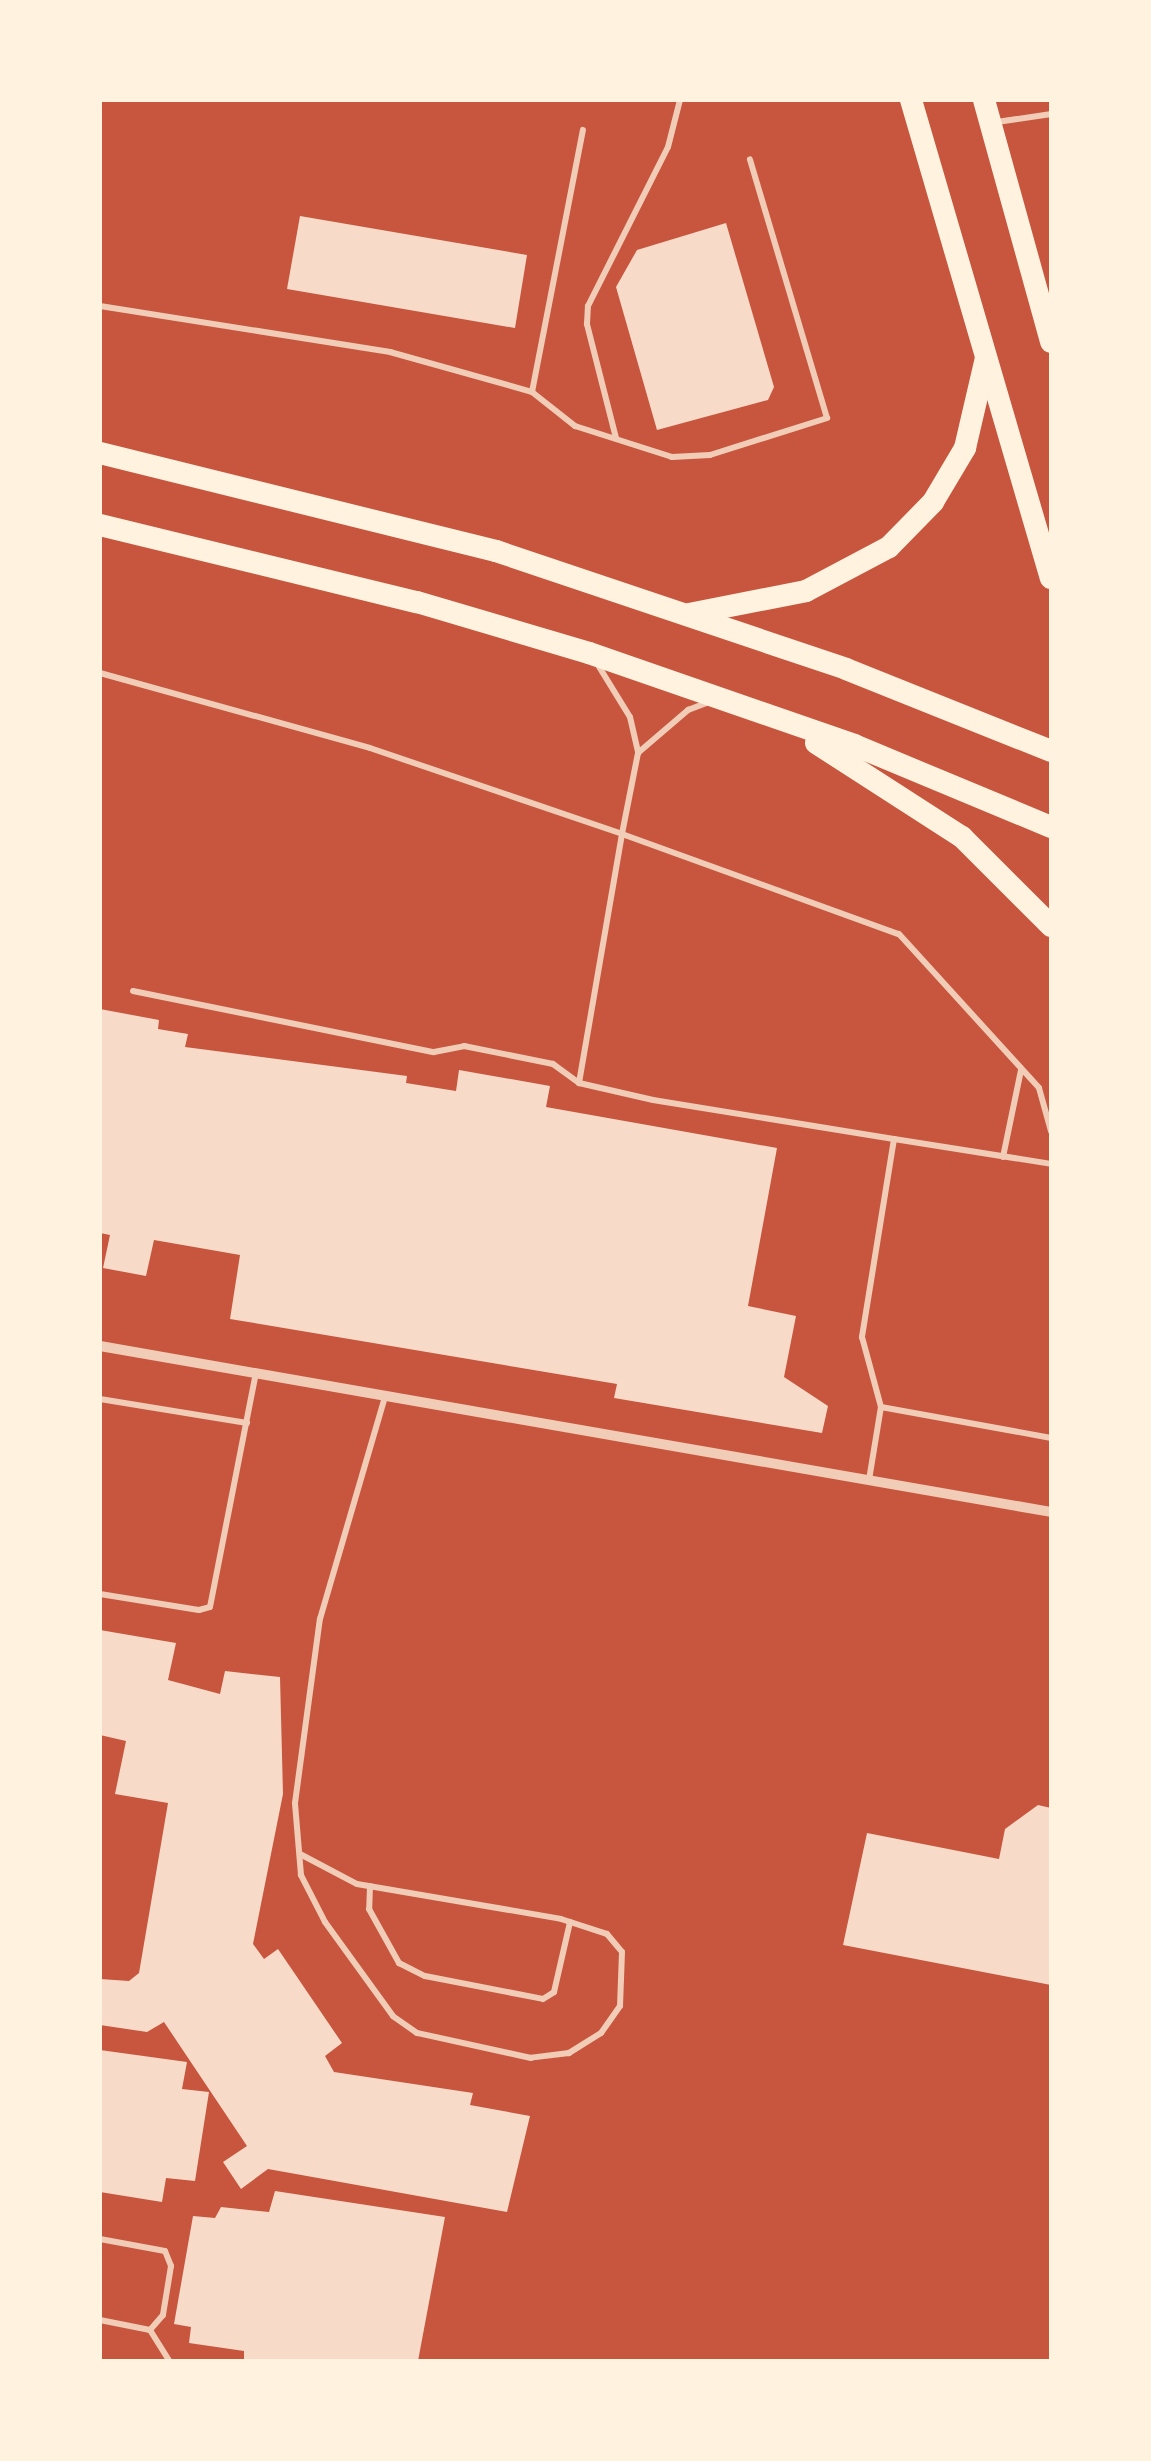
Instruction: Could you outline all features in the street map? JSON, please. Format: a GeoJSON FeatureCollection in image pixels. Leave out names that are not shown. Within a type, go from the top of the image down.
{"type":"FeatureCollection","features":[{"type":"Feature","properties":{"kind":"main road"},"geometry":{"type":"LineString","coordinates":[[911,100],[1051,578]]}},
{"type":"Feature","properties":{"kind":"main road"},"geometry":{"type":"LineString","coordinates":[[988,111],[1051,342]]}},
{"type":"Feature","properties":{"kind":"main road"},"geometry":{"type":"LineString","coordinates":[[688,614],[806,591],[889,547],[933,502],[958,462],[986,358]]}},
{"type":"Feature","properties":{"kind":"main road"},"geometry":{"type":"LineString","coordinates":[[100,453],[496,552],[688,614],[1051,751]]}},
{"type":"Feature","properties":{"kind":"main road"},"geometry":{"type":"LineString","coordinates":[[100,525],[383,594],[589,654],[725,699],[1051,828]]}},
{"type":"Feature","properties":{"kind":"main road"},"geometry":{"type":"LineString","coordinates":[[725,699],[919,804],[1002,873],[1051,926]]}},
{"type":"Feature","properties":{"kind":"street"},"geometry":{"type":"LineString","coordinates":[[100,1346],[1051,1512]]}},
{"type":"Feature","properties":{"kind":"lane"},"geometry":{"type":"LineString","coordinates":[[616,438],[587,324],[588,306],[668,147],[680,100]]}},
{"type":"Feature","properties":{"kind":"lane"},"geometry":{"type":"LineString","coordinates":[[988,111],[1051,114]]}},
{"type":"Feature","properties":{"kind":"lane"},"geometry":{"type":"LineString","coordinates":[[532,392],[583,130]]}},
{"type":"Feature","properties":{"kind":"lane"},"geometry":{"type":"LineString","coordinates":[[100,306],[390,352],[532,392],[575,426],[672,457],[710,455],[827,418],[750,159]]}},
{"type":"Feature","properties":{"kind":"lane"},"geometry":{"type":"LineString","coordinates":[[579,1083],[638,753],[615,685],[589,654]]}},
{"type":"Feature","properties":{"kind":"lane"},"geometry":{"type":"LineString","coordinates":[[100,673],[370,748],[900,934],[1039,1088],[1051,1131]]}},
{"type":"Feature","properties":{"kind":"lane"},"geometry":{"type":"LineString","coordinates":[[638,753],[688,710],[725,699]]}},
{"type":"Feature","properties":{"kind":"lane"},"geometry":{"type":"LineString","coordinates":[[133,992],[434,1052],[464,1046],[538,1061],[579,1083],[1051,1164]]}},
{"type":"Feature","properties":{"kind":"lane"},"geometry":{"type":"LineString","coordinates":[[1003,1157],[1021,1069]]}},
{"type":"Feature","properties":{"kind":"lane"},"geometry":{"type":"LineString","coordinates":[[869,1480],[881,1408],[862,1337],[894,1140]]}},
{"type":"Feature","properties":{"kind":"lane"},"geometry":{"type":"LineString","coordinates":[[100,1594],[199,1610],[210,1606],[256,1373]]}},
{"type":"Feature","properties":{"kind":"lane"},"geometry":{"type":"LineString","coordinates":[[300,1854],[370,1886],[570,1922],[606,1934],[622,1952],[620,2006],[601,2033],[569,2052],[531,2058],[444,2042],[394,2016],[325,1922],[302,1874],[300,1854],[295,1803],[320,1619],[385,1396]]}},
{"type":"Feature","properties":{"kind":"lane"},"geometry":{"type":"LineString","coordinates":[[100,1399],[247,1423]]}},
{"type":"Feature","properties":{"kind":"lane"},"geometry":{"type":"LineString","coordinates":[[881,1408],[1051,1438]]}},
{"type":"Feature","properties":{"kind":"lane"},"geometry":{"type":"LineString","coordinates":[[370,1886],[374,1922],[398,1964],[425,1976],[543,1999],[554,1992],[570,1922]]}},
{"type":"Feature","properties":{"kind":"lane"},"geometry":{"type":"LineString","coordinates":[[100,2239],[171,2256],[163,2315],[150,2330]]}},
{"type":"Feature","properties":{"kind":"lane"},"geometry":{"type":"LineString","coordinates":[[100,2320],[150,2330],[169,2361]]}},
{"type":"Feature","properties":{"kind":"building"},"geometry":{"type":"Polygon","coordinates":[[[300,216],[527,255],[515,328],[287,289],[300,216]]]}},
{"type":"Feature","properties":{"kind":"building"},"geometry":{"type":"Polygon","coordinates":[[[726,223],[774,387],[768,400],[657,430],[616,287],[637,250],[726,223]]]}},
{"type":"Feature","properties":{"kind":"building"},"geometry":{"type":"Polygon","coordinates":[[[100,1009],[159,1020],[158,1029],[188,1034],[185,1047],[407,1076],[406,1083],[456,1091],[459,1070],[550,1086],[546,1107],[777,1148],[748,1306],[796,1316],[784,1377],[828,1406],[822,1433],[614,1398],[617,1384],[230,1319],[240,1255],[154,1240],[146,1276],[103,1268],[110,1235],[100,1233],[100,1009]]]}},
{"type":"Feature","properties":{"kind":"building"},"geometry":{"type":"Polygon","coordinates":[[[100,1630],[176,1643],[168,1680],[220,1694],[225,1671],[280,1677],[283,1794],[253,1944],[264,1959],[278,1949],[342,2043],[325,2056],[334,2072],[473,2093],[470,2105],[530,2116],[507,2212],[268,2169],[241,2189],[223,2162],[247,2146],[164,2022],[147,2032],[100,2025],[100,1979],[129,1981],[139,1973],[168,1803],[115,1794],[126,1741],[100,1735],[100,1630]]]}},
{"type":"Feature","properties":{"kind":"building"},"geometry":{"type":"Polygon","coordinates":[[[1038,1805],[1051,1808],[1051,1985],[843,1945],[867,1833],[999,1859],[1005,1829],[1038,1805]]]}},
{"type":"Feature","properties":{"kind":"building"},"geometry":{"type":"Polygon","coordinates":[[[100,2050],[187,2062],[182,2089],[209,2092],[195,2181],[166,2178],[162,2202],[100,2192],[100,2050]]]}},
{"type":"Feature","properties":{"kind":"building"},"geometry":{"type":"Polygon","coordinates":[[[275,2191],[445,2217],[418,2361],[244,2361],[244,2351],[189,2343],[191,2327],[174,2324],[193,2216],[215,2218],[221,2207],[269,2212],[275,2191]]]}}]}
